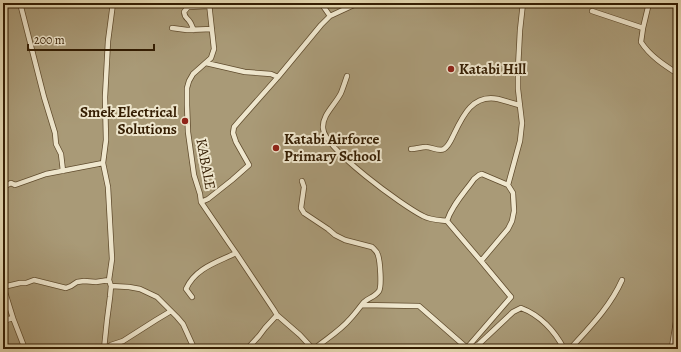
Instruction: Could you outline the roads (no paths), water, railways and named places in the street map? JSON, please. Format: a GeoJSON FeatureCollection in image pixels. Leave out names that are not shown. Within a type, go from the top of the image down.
{"type":"FeatureCollection","features":[{"type":"Feature","properties":{"kind":"street"},"geometry":{"type":"LineString","coordinates":[[20,3],[44,97],[55,133],[56,144],[61,154],[63,171]]}},
{"type":"Feature","properties":{"kind":"street"},"geometry":{"type":"LineString","coordinates":[[106,349],[106,320],[111,286],[109,280],[112,259],[108,187],[103,163],[106,140],[105,114],[108,41],[113,3]]}},
{"type":"Feature","properties":{"kind":"street"},"geometry":{"type":"LineString","coordinates":[[321,3],[330,16]]}},
{"type":"Feature","properties":{"kind":"street"},"geometry":{"type":"LineString","coordinates":[[201,202],[208,199],[249,165],[236,142],[233,133],[234,128],[240,120],[330,16],[358,3]]}},
{"type":"Feature","properties":{"kind":"street"},"geometry":{"type":"LineString","coordinates":[[508,185],[520,141],[522,123],[519,105],[518,68],[522,3]]}},
{"type":"Feature","properties":{"kind":"street"},"geometry":{"type":"LineString","coordinates":[[649,3],[641,42],[653,57],[678,74]]}},
{"type":"Feature","properties":{"kind":"street"},"geometry":{"type":"LineString","coordinates":[[194,30],[184,12],[188,7],[209,4]]}},
{"type":"Feature","properties":{"kind":"street","name":"KABALE"},"geometry":{"type":"LineString","coordinates":[[209,4],[214,49],[211,58],[193,74],[187,88],[189,137],[194,175],[201,202],[277,315],[314,349]]}},
{"type":"Feature","properties":{"kind":"street"},"geometry":{"type":"LineString","coordinates":[[592,11],[643,28]]}},
{"type":"Feature","properties":{"kind":"street"},"geometry":{"type":"LineString","coordinates":[[172,28],[187,30],[212,29]]}},
{"type":"Feature","properties":{"kind":"street"},"geometry":{"type":"LineString","coordinates":[[206,63],[245,72],[271,74],[278,77]]}},
{"type":"Feature","properties":{"kind":"street"},"geometry":{"type":"LineString","coordinates":[[347,76],[341,93],[327,113],[323,127],[324,134],[340,154],[366,177],[391,195],[424,216],[435,220],[446,221],[511,297],[467,349]]}},
{"type":"Feature","properties":{"kind":"street"},"geometry":{"type":"LineString","coordinates":[[411,149],[427,147],[444,150],[468,108],[477,102],[486,99],[497,99],[519,105]]}},
{"type":"Feature","properties":{"kind":"street"},"geometry":{"type":"LineString","coordinates":[[3,187],[11,183],[15,186],[46,174],[103,163]]}},
{"type":"Feature","properties":{"kind":"street"},"geometry":{"type":"LineString","coordinates":[[446,221],[453,207],[478,175],[482,174],[508,185],[513,193],[514,211],[512,221],[502,237],[481,261]]}},
{"type":"Feature","properties":{"kind":"street"},"geometry":{"type":"LineString","coordinates":[[302,181],[304,187],[301,208],[304,213],[335,235],[345,240],[372,247],[376,250],[378,254],[381,286],[377,293],[365,301],[342,328],[314,349]]}},
{"type":"Feature","properties":{"kind":"street"},"geometry":{"type":"LineString","coordinates":[[192,297],[186,289],[196,274],[205,267],[236,253]]}},
{"type":"Feature","properties":{"kind":"street"},"geometry":{"type":"LineString","coordinates":[[25,349],[3,286],[26,283],[34,280],[66,288],[77,282],[109,280]]}},
{"type":"Feature","properties":{"kind":"street"},"geometry":{"type":"LineString","coordinates":[[570,349],[588,330],[604,309],[622,280]]}},
{"type":"Feature","properties":{"kind":"street"},"geometry":{"type":"LineString","coordinates":[[111,286],[129,287],[145,291],[157,297],[183,324],[195,349]]}},
{"type":"Feature","properties":{"kind":"street"},"geometry":{"type":"LineString","coordinates":[[362,305],[419,306],[467,349]]}},
{"type":"Feature","properties":{"kind":"street"},"geometry":{"type":"LineString","coordinates":[[467,349],[479,344],[513,312],[521,308],[536,316],[546,324],[564,349]]}},
{"type":"Feature","properties":{"kind":"street"},"geometry":{"type":"LineString","coordinates":[[672,348],[678,309]]}},
{"type":"Feature","properties":{"kind":"street"},"geometry":{"type":"LineString","coordinates":[[106,349],[111,345],[123,341],[171,311]]}},
{"type":"Feature","properties":{"kind":"street"},"geometry":{"type":"LineString","coordinates":[[247,349],[277,315]]}},
{"type":"Feature","properties":{"kind":"street"},"geometry":{"type":"LineString","coordinates":[[3,321],[13,318]]}},
{"type":"Feature","properties":{"kind":"place","name":"Katabi Hill"},"geometry":{"type":"Point","coordinates":[451,69]}},
{"type":"Feature","properties":{"kind":"place","name":"Smek Electrical Solutions"},"geometry":{"type":"Point","coordinates":[185,121]}},
{"type":"Feature","properties":{"kind":"place","name":"Katabi Airforce Primary School"},"geometry":{"type":"Point","coordinates":[276,148]}}]}
